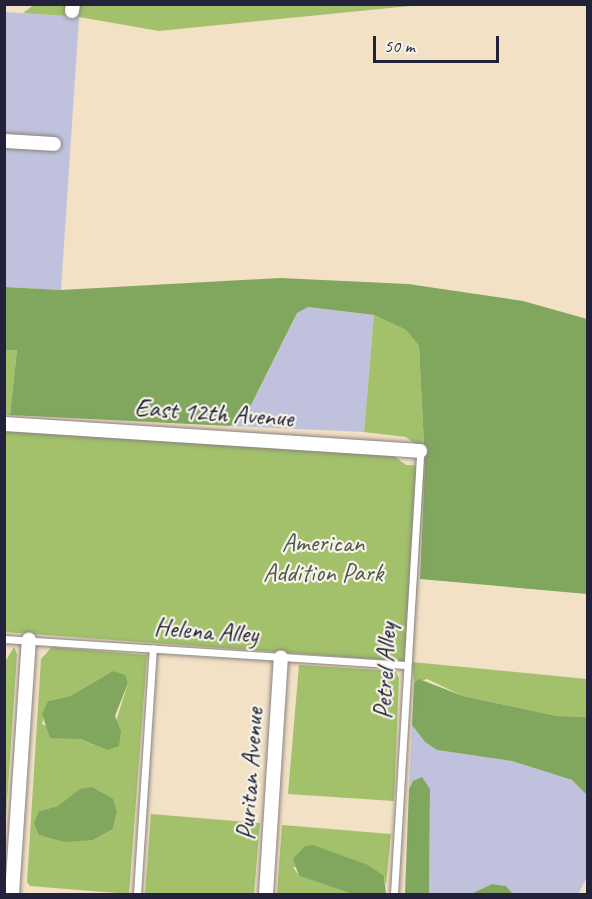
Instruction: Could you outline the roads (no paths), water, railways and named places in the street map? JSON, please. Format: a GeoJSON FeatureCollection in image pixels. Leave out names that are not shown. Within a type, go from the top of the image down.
{"type":"FeatureCollection","features":[{"type":"Feature","properties":{"kind":"street"},"geometry":{"type":"LineString","coordinates":[[4,141],[54,144]]}},
{"type":"Feature","properties":{"kind":"street","name":"East 12th Avenue"},"geometry":{"type":"LineString","coordinates":[[4,424],[420,451]]}},
{"type":"Feature","properties":{"kind":"street"},"geometry":{"type":"LineString","coordinates":[[12,894],[29,640]]}},
{"type":"Feature","properties":{"kind":"street","name":"Puritan Avenue"},"geometry":{"type":"LineString","coordinates":[[266,894],[281,657]]}},
{"type":"Feature","properties":{"kind":"lane","name":"Petrel Alley"},"geometry":{"type":"LineString","coordinates":[[394,894],[420,451]]}},
{"type":"Feature","properties":{"kind":"lane","name":"Helena Alley"},"geometry":{"type":"LineString","coordinates":[[4,639],[406,665]]}},
{"type":"Feature","properties":{"kind":"lane"},"geometry":{"type":"LineString","coordinates":[[137,894],[153,649]]}},
{"type":"Feature","properties":{"kind":"park label","name":"American Addition Park"},"geometry":{"type":"Point","coordinates":[323,558]}}]}
